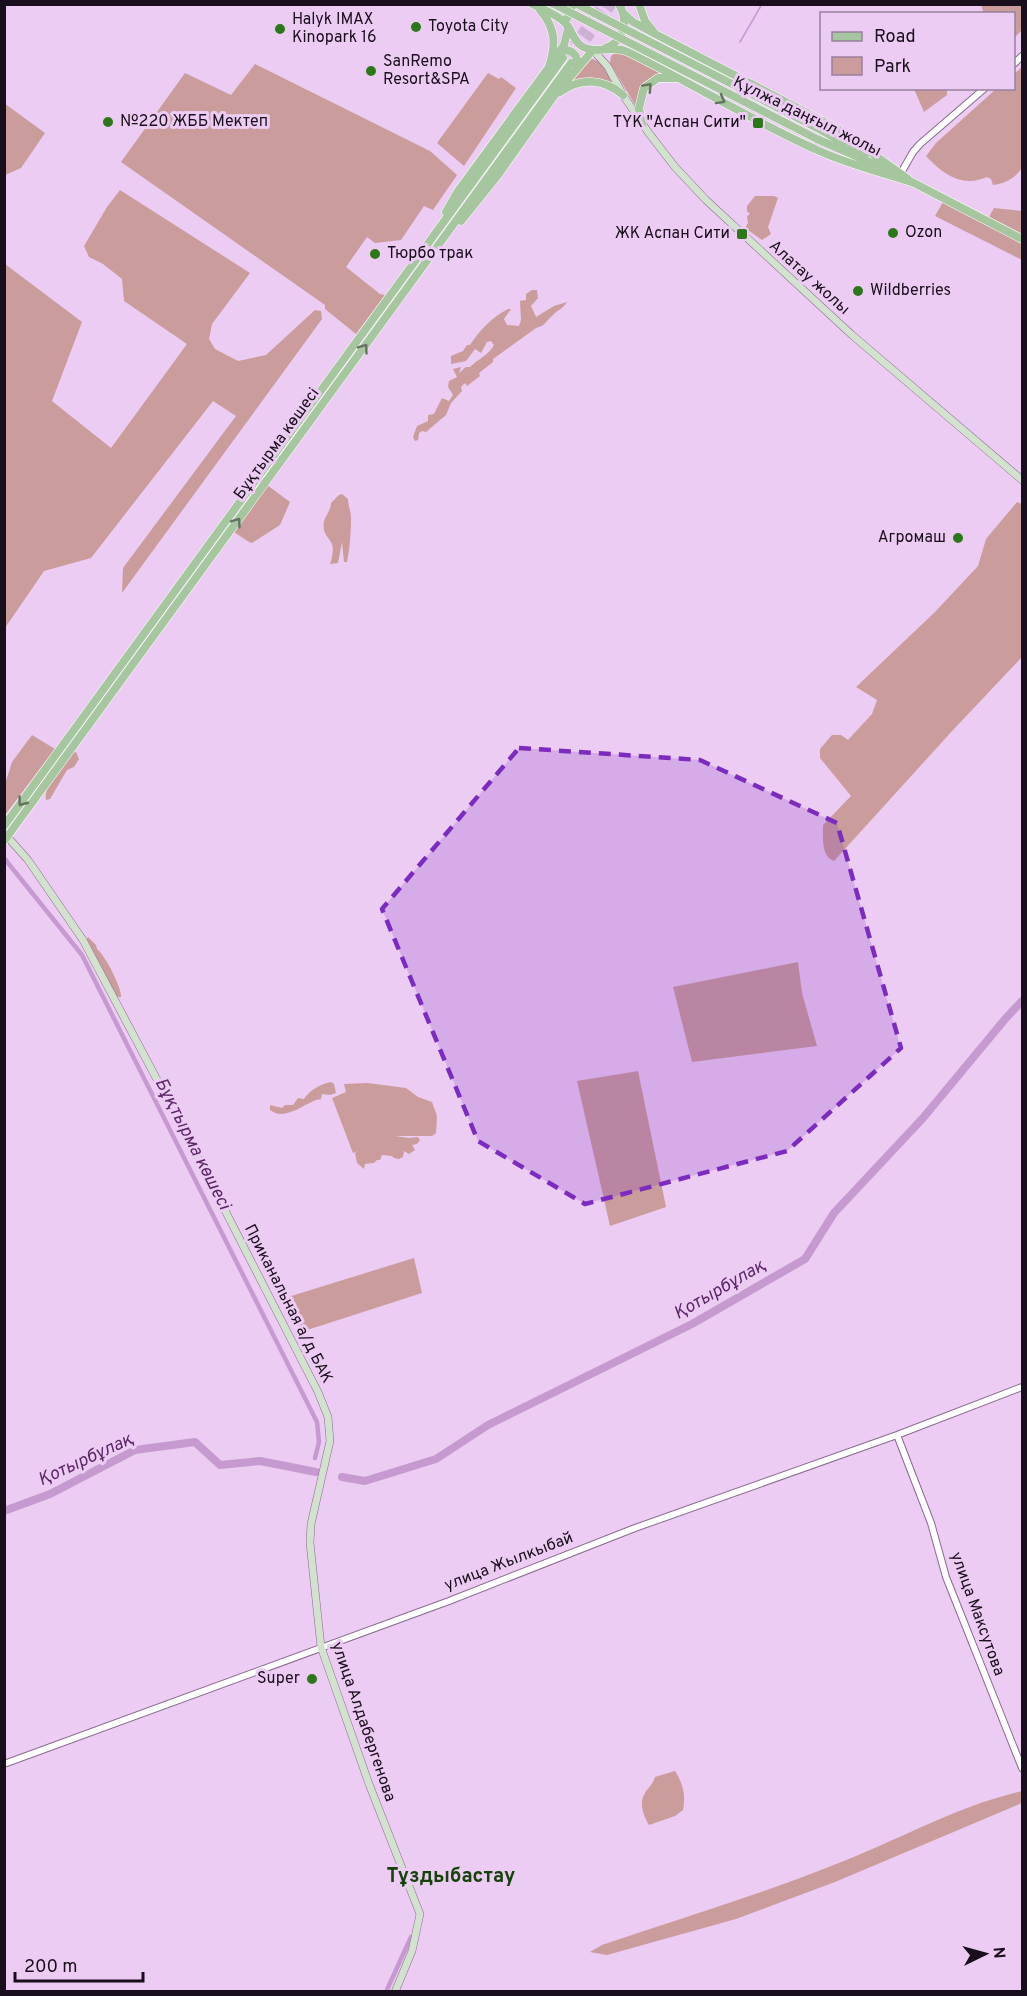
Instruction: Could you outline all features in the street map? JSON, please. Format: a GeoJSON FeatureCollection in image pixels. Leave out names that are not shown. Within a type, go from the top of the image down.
{"type":"FeatureCollection","features":[{"type":"Feature","properties":{"kind":"main road","name":"Құлжа даңғыл жолы"},"geometry":{"type":"LineString","coordinates":[[554,4],[817,139],[891,172]]}},
{"type":"Feature","properties":{"kind":"main road","name":"Құлжа даңғыл жолы"},"geometry":{"type":"LineString","coordinates":[[575,4],[821,130],[891,172]]}},
{"type":"Feature","properties":{"kind":"main road"},"geometry":{"type":"LineString","coordinates":[[435,249],[473,208],[554,96],[567,61],[568,16],[575,4]]}},
{"type":"Feature","properties":{"kind":"main road"},"geometry":{"type":"LineString","coordinates":[[619,4],[624,14],[633,22],[832,126],[914,183]]}},
{"type":"Feature","properties":{"kind":"main road"},"geometry":{"type":"LineString","coordinates":[[608,67],[607,59],[611,49],[624,30],[624,14],[627,4]]}},
{"type":"Feature","properties":{"kind":"main road"},"geometry":{"type":"LineString","coordinates":[[639,4],[648,27],[659,36]]}},
{"type":"Feature","properties":{"kind":"main road"},"geometry":{"type":"LineString","coordinates":[[535,6],[561,20],[577,42],[593,50]]}},
{"type":"Feature","properties":{"kind":"main road"},"geometry":{"type":"LineString","coordinates":[[431,240],[458,191],[549,67],[554,48],[553,33],[547,18],[535,6]]}},
{"type":"Feature","properties":{"kind":"main road"},"geometry":{"type":"LineString","coordinates":[[655,65],[639,52],[636,43],[642,35],[659,36]]}},
{"type":"Feature","properties":{"kind":"main road"},"geometry":{"type":"LineString","coordinates":[[602,50],[617,41]]}},
{"type":"Feature","properties":{"kind":"main road"},"geometry":{"type":"LineString","coordinates":[[549,67],[593,50],[623,50],[684,79],[815,149],[914,183]]}},
{"type":"Feature","properties":{"kind":"main road","name":"Алатау жолы"},"geometry":{"type":"LineString","coordinates":[[593,50],[608,67],[623,96],[642,124],[681,174],[755,248],[852,335],[1023,480]]}},
{"type":"Feature","properties":{"kind":"main road","name":"Бұқтырма көшесі"},"geometry":{"type":"LineString","coordinates":[[343,369],[431,240],[567,61]]}},
{"type":"Feature","properties":{"kind":"main road","name":"Бұқтырма көшесі"},"geometry":{"type":"LineString","coordinates":[[6,837],[65,751],[343,369],[435,249],[567,61]]}},
{"type":"Feature","properties":{"kind":"main road"},"geometry":{"type":"LineString","coordinates":[[642,124],[639,104],[641,93],[646,85],[663,77],[684,79]]}},
{"type":"Feature","properties":{"kind":"main road"},"geometry":{"type":"LineString","coordinates":[[554,96],[573,85],[591,81],[610,86],[623,96]]}},
{"type":"Feature","properties":{"kind":"main road"},"geometry":{"type":"LineString","coordinates":[[891,172],[1023,239]]}},
{"type":"Feature","properties":{"kind":"main road","name":"Бұқтырма көшесі"},"geometry":{"type":"LineString","coordinates":[[4,826],[65,751]]}},
{"type":"Feature","properties":{"kind":"main road","name":"Приканальная а/д БАК"},"geometry":{"type":"LineString","coordinates":[[6,837],[28,860],[83,940],[318,1392],[327,1417]]}},
{"type":"Feature","properties":{"kind":"main road","name":"улица Алдабергенова"},"geometry":{"type":"LineString","coordinates":[[327,1417],[330,1441],[311,1524],[310,1543],[321,1647],[369,1784],[420,1914],[412,1951],[395,1992]]}},
{"type":"Feature","properties":{"kind":"street"},"geometry":{"type":"LineString","coordinates":[[901,174],[920,144],[983,90]]}},
{"type":"Feature","properties":{"kind":"street","name":"улица Жылкыбай"},"geometry":{"type":"LineString","coordinates":[[4,1764],[449,1600],[625,1532],[897,1435],[1023,1387]]}},
{"type":"Feature","properties":{"kind":"street","name":"улица Максутова"},"geometry":{"type":"LineString","coordinates":[[897,1435],[931,1523],[946,1577],[1023,1767]]}},
{"type":"Feature","properties":{"kind":"highlighted area"},"geometry":{"type":"Polygon","coordinates":[[[519,748],[700,760],[837,823],[901,1048],[787,1151],[585,1204],[478,1141],[382,909],[519,748]]]}},
{"type":"Feature","properties":{"kind":"green space"},"geometry":{"type":"Polygon","coordinates":[[[981,5],[1022,5],[1022,30],[1015,37],[1015,12],[983,11],[981,5]]]}},
{"type":"Feature","properties":{"kind":"green space"},"geometry":{"type":"Polygon","coordinates":[[[617,52],[664,75],[639,93],[637,108],[610,63],[611,56],[617,52]]]}},
{"type":"Feature","properties":{"kind":"green space"},"geometry":{"type":"Polygon","coordinates":[[[590,58],[600,62],[617,88],[605,82],[564,87],[590,58]]]}},
{"type":"Feature","properties":{"kind":"green space"},"geometry":{"type":"Polygon","coordinates":[[[255,64],[430,151],[457,175],[433,210],[424,206],[401,240],[375,243],[367,237],[346,267],[380,294],[385,295],[356,334],[325,309],[325,305],[121,162],[185,73],[231,95],[255,64]]]}},
{"type":"Feature","properties":{"kind":"green space"},"geometry":{"type":"Polygon","coordinates":[[[1022,67],[1022,168],[1019,172],[1009,180],[993,185],[991,179],[987,177],[978,180],[961,180],[940,169],[926,156],[936,143],[995,90],[1015,90],[1015,73],[1022,67]]]}},
{"type":"Feature","properties":{"kind":"green space"},"geometry":{"type":"Polygon","coordinates":[[[488,73],[499,79],[501,77],[516,88],[464,166],[437,143],[488,73]]]}},
{"type":"Feature","properties":{"kind":"green space"},"geometry":{"type":"Polygon","coordinates":[[[914,90],[947,90],[947,95],[924,112],[914,90]]]}},
{"type":"Feature","properties":{"kind":"green space"},"geometry":{"type":"Polygon","coordinates":[[[4,103],[45,133],[21,168],[5,175],[4,103]]]}},
{"type":"Feature","properties":{"kind":"green space"},"geometry":{"type":"Polygon","coordinates":[[[120,190],[250,273],[212,324],[209,339],[215,349],[238,361],[266,355],[315,310],[321,311],[322,319],[122,593],[123,568],[236,416],[213,401],[91,558],[44,571],[5,628],[5,264],[82,322],[52,401],[111,448],[187,344],[124,301],[122,279],[103,264],[89,257],[84,246],[120,190]]]}},
{"type":"Feature","properties":{"kind":"green space"},"geometry":{"type":"Polygon","coordinates":[[[755,196],[778,198],[768,227],[771,234],[762,240],[745,228],[748,223],[747,216],[750,214],[747,206],[755,196]]]}},
{"type":"Feature","properties":{"kind":"green space"},"geometry":{"type":"Polygon","coordinates":[[[943,202],[1022,242],[1022,260],[935,216],[943,202]]]}},
{"type":"Feature","properties":{"kind":"green space"},"geometry":{"type":"Polygon","coordinates":[[[994,208],[1022,211],[1022,234],[989,217],[994,208]]]}},
{"type":"Feature","properties":{"kind":"green space"},"geometry":{"type":"Polygon","coordinates":[[[537,290],[538,298],[531,306],[536,317],[554,306],[567,302],[543,325],[493,359],[493,362],[479,373],[480,376],[467,386],[465,383],[461,387],[462,391],[451,403],[446,415],[426,432],[419,433],[418,440],[415,441],[413,437],[417,426],[428,421],[428,415],[434,414],[442,398],[449,401],[453,395],[448,387],[449,381],[457,377],[453,369],[461,367],[459,373],[466,367],[470,367],[494,345],[491,341],[487,342],[481,353],[475,349],[466,361],[451,364],[451,356],[463,351],[486,325],[508,309],[511,309],[504,319],[507,325],[519,326],[520,301],[526,300],[526,294],[537,290]]]}},
{"type":"Feature","properties":{"kind":"green space"},"geometry":{"type":"Polygon","coordinates":[[[342,372],[134,655],[338,373],[342,372]]]}},
{"type":"Feature","properties":{"kind":"green space"},"geometry":{"type":"Polygon","coordinates":[[[267,485],[290,502],[280,525],[252,543],[234,532],[267,485]]]}},
{"type":"Feature","properties":{"kind":"green space"},"geometry":{"type":"Polygon","coordinates":[[[342,494],[348,499],[351,515],[347,562],[344,562],[342,542],[338,563],[330,564],[333,547],[325,532],[324,521],[331,503],[342,494]]]}},
{"type":"Feature","properties":{"kind":"green space"},"geometry":{"type":"Polygon","coordinates":[[[1017,502],[1022,504],[1022,657],[834,861],[830,859],[825,851],[823,825],[851,796],[820,758],[820,749],[832,735],[841,735],[848,740],[872,714],[877,700],[856,687],[935,612],[978,566],[986,539],[1017,502]]]}},
{"type":"Feature","properties":{"kind":"green space"},"geometry":{"type":"Polygon","coordinates":[[[32,735],[55,749],[5,815],[6,781],[12,762],[32,735]]]}},
{"type":"Feature","properties":{"kind":"green space"},"geometry":{"type":"Polygon","coordinates":[[[76,752],[79,759],[74,767],[67,770],[50,799],[46,800],[48,788],[59,769],[72,753],[76,752]]]}},
{"type":"Feature","properties":{"kind":"green space"},"geometry":{"type":"Polygon","coordinates":[[[88,937],[108,964],[116,979],[121,997],[115,994],[86,941],[88,937]]]}},
{"type":"Feature","properties":{"kind":"green space"},"geometry":{"type":"Polygon","coordinates":[[[798,962],[802,993],[817,1046],[692,1062],[673,987],[798,962]]]}},
{"type":"Feature","properties":{"kind":"green space"},"geometry":{"type":"Polygon","coordinates":[[[638,1071],[666,1207],[610,1226],[577,1081],[638,1071]]]}},
{"type":"Feature","properties":{"kind":"green space"},"geometry":{"type":"Polygon","coordinates":[[[331,1082],[334,1084],[336,1093],[322,1094],[321,1099],[287,1113],[275,1113],[270,1110],[270,1105],[282,1108],[285,1105],[293,1105],[298,1098],[304,1099],[316,1088],[331,1082]]]}},
{"type":"Feature","properties":{"kind":"green space"},"geometry":{"type":"Polygon","coordinates":[[[368,1083],[406,1088],[418,1097],[432,1102],[437,1116],[436,1133],[432,1136],[395,1136],[418,1137],[420,1140],[417,1144],[412,1145],[415,1150],[409,1154],[404,1151],[403,1157],[399,1159],[382,1155],[380,1160],[365,1164],[364,1169],[357,1163],[355,1153],[358,1151],[353,1153],[332,1098],[346,1092],[344,1084],[368,1083]]]}},
{"type":"Feature","properties":{"kind":"green space"},"geometry":{"type":"Polygon","coordinates":[[[414,1258],[422,1293],[301,1332],[288,1297],[414,1258]]]}},
{"type":"Feature","properties":{"kind":"green space"},"geometry":{"type":"Polygon","coordinates":[[[675,1771],[683,1790],[683,1810],[675,1816],[649,1825],[642,1806],[644,1795],[655,1777],[675,1771]]]}},
{"type":"Feature","properties":{"kind":"green space"},"geometry":{"type":"Polygon","coordinates":[[[1022,1791],[1022,1803],[835,1882],[736,1919],[607,1955],[590,1952],[602,1945],[803,1877],[855,1857],[949,1815],[1022,1791]]]}},
{"type":"Feature","properties":{"kind":"waterway"},"geometry":{"type":"LineString","coordinates":[[740,42],[762,4]]}},
{"type":"Feature","properties":{"kind":"waterway","name":"Бұқтырма көшесі"},"geometry":{"type":"LineString","coordinates":[[4,858],[82,955],[317,1422],[319,1442],[315,1458]]}},
{"type":"Feature","properties":{"kind":"waterway","name":"Қотырбұлақ"},"geometry":{"type":"LineString","coordinates":[[342,1477],[365,1481],[436,1459],[488,1425],[692,1324],[805,1259],[834,1213],[923,1118],[1022,1001]]}},
{"type":"Feature","properties":{"kind":"waterway","name":"Қотырбұлақ"},"geometry":{"type":"LineString","coordinates":[[4,1511],[50,1494],[135,1450],[195,1442],[220,1465],[260,1461],[316,1472]]}},
{"type":"Feature","properties":{"kind":"waterway"},"geometry":{"type":"LineString","coordinates":[[386,1992],[411,1937]]}},
{"type":"Feature","properties":{"kind":"tunnel"},"geometry":{"type":"LineString","coordinates":[[566,54],[603,4]]}},
{"type":"Feature","properties":{"kind":"tunnel"},"geometry":{"type":"LineString","coordinates":[[573,59],[613,4]]}},
{"type":"Feature","properties":{"kind":"place","name":"Toyota City"},"geometry":{"type":"Point","coordinates":[416,27]}},
{"type":"Feature","properties":{"kind":"place","name":"Halyk IMAX Kinopark 16"},"geometry":{"type":"Point","coordinates":[280,29]}},
{"type":"Feature","properties":{"kind":"place","name":"SanRemo Resort&SPA"},"geometry":{"type":"Point","coordinates":[371,71]}},
{"type":"Feature","properties":{"kind":"place","name":"№220 ЖББ Мектеп"},"geometry":{"type":"Point","coordinates":[108,122]}},
{"type":"Feature","properties":{"kind":"place","name":"ТҮК \"Аспан Сити\""},"geometry":{"type":"Point","coordinates":[758,123]}},
{"type":"Feature","properties":{"kind":"place","name":"Ozon"},"geometry":{"type":"Point","coordinates":[893,233]}},
{"type":"Feature","properties":{"kind":"place","name":"ЖК Аспан Сити"},"geometry":{"type":"Point","coordinates":[742,234]}},
{"type":"Feature","properties":{"kind":"place","name":"Тюрбо трак"},"geometry":{"type":"Point","coordinates":[375,254]}},
{"type":"Feature","properties":{"kind":"place","name":"Wildberries"},"geometry":{"type":"Point","coordinates":[858,291]}},
{"type":"Feature","properties":{"kind":"place","name":"Агромаш"},"geometry":{"type":"Point","coordinates":[958,538]}},
{"type":"Feature","properties":{"kind":"place","name":"Super"},"geometry":{"type":"Point","coordinates":[312,1679]}},
{"type":"Feature","properties":{"kind":"district","name":"Тұздыбастау"},"geometry":{"type":"Point","coordinates":[451,1877]}}]}
